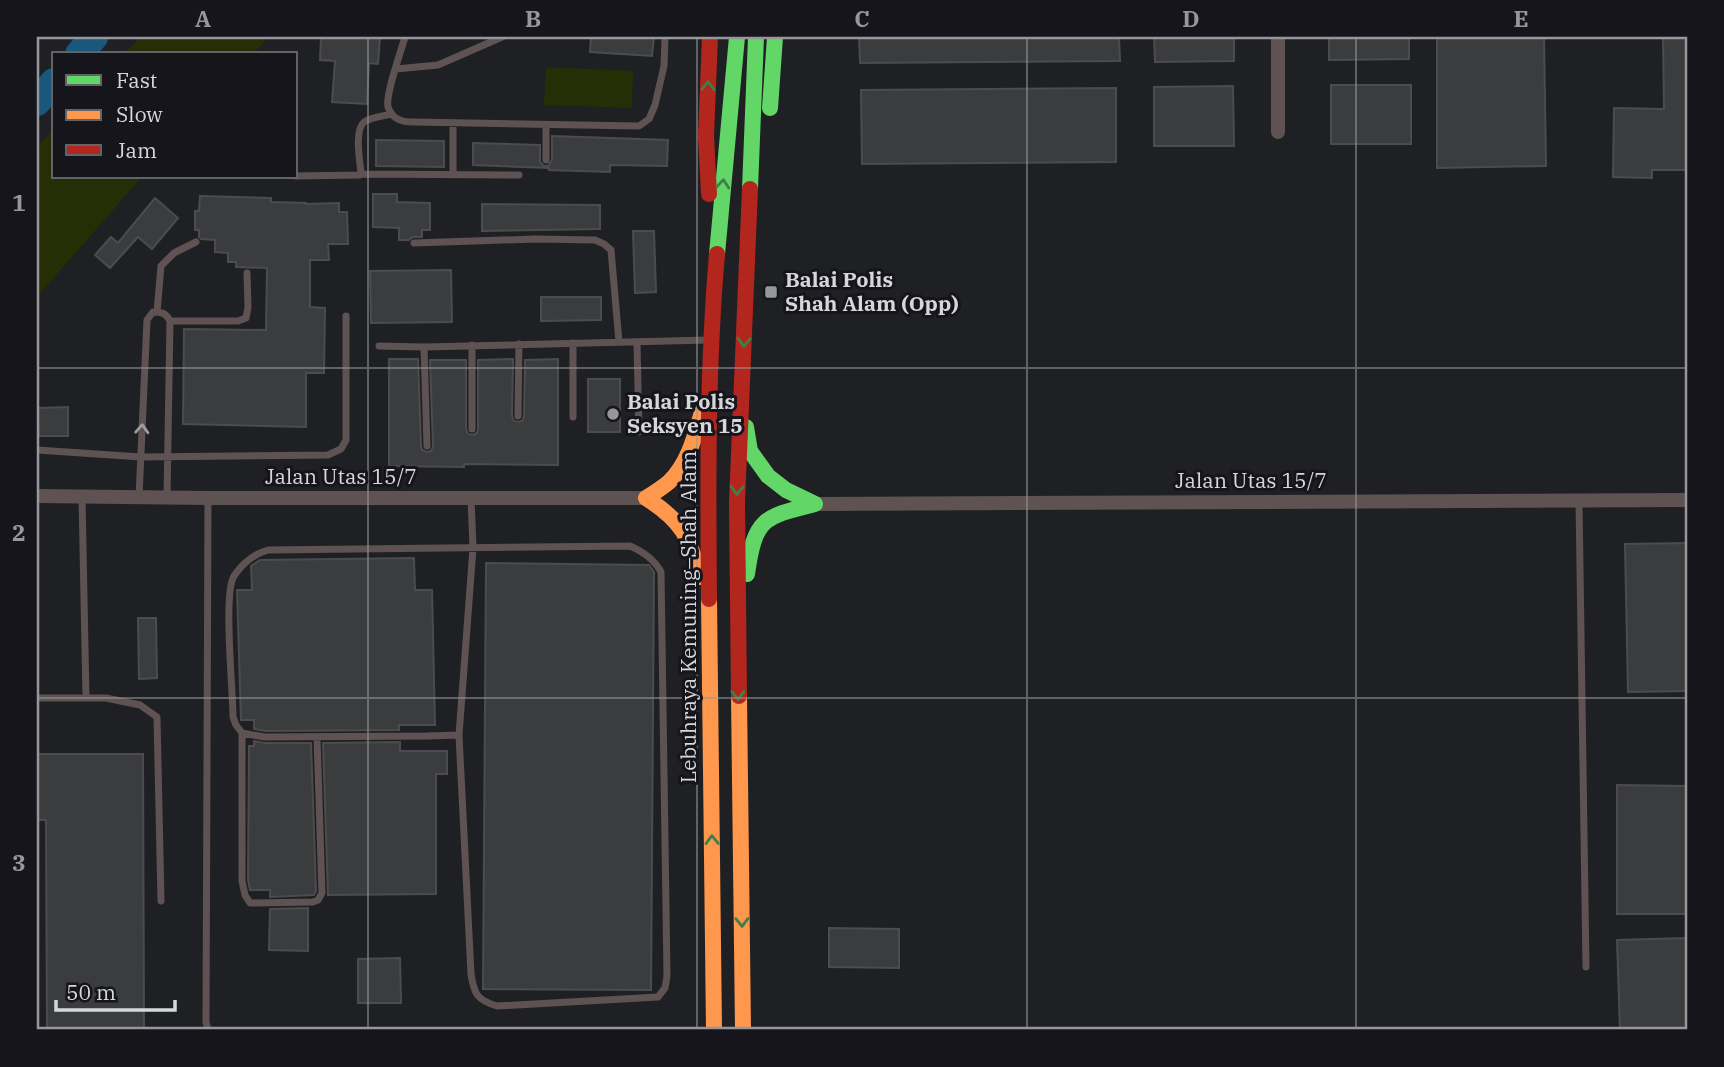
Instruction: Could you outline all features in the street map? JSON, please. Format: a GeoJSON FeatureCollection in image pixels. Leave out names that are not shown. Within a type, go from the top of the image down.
{"type":"FeatureCollection","features":[{"type":"Feature","properties":{"kind":"highway"},"geometry":{"type":"LineString","coordinates":[[710,37],[706,136],[713,301]]}},
{"type":"Feature","properties":{"kind":"highway","name":"Lebuhraya Kemuning–Shah Alam"},"geometry":{"type":"LineString","coordinates":[[714,1030],[708,502],[713,301],[737,37]]}},
{"type":"Feature","properties":{"kind":"highway"},"geometry":{"type":"LineString","coordinates":[[743,1030],[737,502],[756,37]]}},
{"type":"Feature","properties":{"kind":"highway"},"geometry":{"type":"LineString","coordinates":[[746,285],[769,113],[775,37]]}},
{"type":"Feature","properties":{"kind":"highway"},"geometry":{"type":"LineString","coordinates":[[709,616],[693,549],[680,522],[646,498],[668,483],[682,466],[711,381]]}},
{"type":"Feature","properties":{"kind":"highway"},"geometry":{"type":"LineString","coordinates":[[742,398],[750,451],[768,476],[786,490],[815,504]]}},
{"type":"Feature","properties":{"kind":"highway"},"geometry":{"type":"LineString","coordinates":[[737,626],[752,545],[763,523],[784,511],[815,504]]}},
{"type":"Feature","properties":{"kind":"street"},"geometry":{"type":"LineString","coordinates":[[1278,37],[1278,132]]}},
{"type":"Feature","properties":{"kind":"street","name":"Jalan Utas 15/7"},"geometry":{"type":"LineString","coordinates":[[37,496],[646,498]]}},
{"type":"Feature","properties":{"kind":"street","name":"Jalan Utas 15/7"},"geometry":{"type":"LineString","coordinates":[[815,504],[1687,499]]}},
{"type":"Feature","properties":{"kind":"lane"},"geometry":{"type":"LineString","coordinates":[[405,37],[390,85],[387,106],[397,119],[414,122],[639,126],[649,119],[655,105],[664,66],[665,37]]}},
{"type":"Feature","properties":{"kind":"lane"},"geometry":{"type":"LineString","coordinates":[[396,69],[438,65],[502,37]]}},
{"type":"Feature","properties":{"kind":"lane"},"geometry":{"type":"LineString","coordinates":[[361,174],[361,127],[371,119],[392,114]]}},
{"type":"Feature","properties":{"kind":"lane"},"geometry":{"type":"LineString","coordinates":[[453,123],[453,175]]}},
{"type":"Feature","properties":{"kind":"lane"},"geometry":{"type":"LineString","coordinates":[[546,125],[546,160]]}},
{"type":"Feature","properties":{"kind":"lane"},"geometry":{"type":"LineString","coordinates":[[298,176],[519,175]]}},
{"type":"Feature","properties":{"kind":"lane"},"geometry":{"type":"LineString","coordinates":[[414,243],[535,239],[595,240],[604,244],[611,250],[619,342]]}},
{"type":"Feature","properties":{"kind":"lane"},"geometry":{"type":"LineString","coordinates":[[157,312],[161,266],[174,253],[196,242]]}},
{"type":"Feature","properties":{"kind":"lane"},"geometry":{"type":"LineString","coordinates":[[170,321],[238,321],[246,318],[247,273]]}},
{"type":"Feature","properties":{"kind":"lane"},"geometry":{"type":"LineString","coordinates":[[139,497],[147,320],[153,312],[157,312],[167,315],[170,321],[167,498]]}},
{"type":"Feature","properties":{"kind":"lane"},"geometry":{"type":"LineString","coordinates":[[37,450],[141,457],[328,455],[341,449],[346,440],[346,316]]}},
{"type":"Feature","properties":{"kind":"lane"},"geometry":{"type":"LineString","coordinates":[[379,346],[712,340]]}},
{"type":"Feature","properties":{"kind":"lane"},"geometry":{"type":"LineString","coordinates":[[638,341],[639,432]]}},
{"type":"Feature","properties":{"kind":"lane"},"geometry":{"type":"LineString","coordinates":[[573,343],[573,417]]}},
{"type":"Feature","properties":{"kind":"lane"},"geometry":{"type":"LineString","coordinates":[[518,416],[519,344]]}},
{"type":"Feature","properties":{"kind":"lane"},"geometry":{"type":"LineString","coordinates":[[472,345],[472,429]]}},
{"type":"Feature","properties":{"kind":"lane"},"geometry":{"type":"LineString","coordinates":[[424,347],[426,446]]}},
{"type":"Feature","properties":{"kind":"lane"},"geometry":{"type":"LineString","coordinates":[[82,497],[86,698]]}},
{"type":"Feature","properties":{"kind":"lane"},"geometry":{"type":"LineString","coordinates":[[208,498],[208,1030]]}},
{"type":"Feature","properties":{"kind":"lane"},"geometry":{"type":"LineString","coordinates":[[459,735],[265,737],[242,733],[233,717],[229,602],[233,578],[256,553],[268,550],[473,548],[630,546],[639,549],[655,562],[661,572],[667,976],[665,988],[658,998],[497,1006],[482,1001],[473,990],[459,735],[473,548],[471,498]]}},
{"type":"Feature","properties":{"kind":"lane"},"geometry":{"type":"LineString","coordinates":[[1579,500],[1586,967]]}},
{"type":"Feature","properties":{"kind":"lane"},"geometry":{"type":"LineString","coordinates":[[37,698],[106,698],[140,705],[157,717],[161,901]]}},
{"type":"Feature","properties":{"kind":"lane"},"geometry":{"type":"LineString","coordinates":[[242,733],[242,881],[250,903],[313,902],[318,900],[322,893],[317,737]]}},
{"type":"Feature","properties":{"kind":"green space"},"geometry":{"type":"Polygon","coordinates":[[[140,37],[269,37],[255,52],[126,52],[140,37]]]}},
{"type":"Feature","properties":{"kind":"green space"},"geometry":{"type":"Polygon","coordinates":[[[546,67],[633,71],[632,108],[544,105],[546,67]]]}},
{"type":"Feature","properties":{"kind":"green space"},"geometry":{"type":"Polygon","coordinates":[[[52,130],[52,178],[141,178],[37,297],[37,147],[52,130]]]}},
{"type":"Feature","properties":{"kind":"building"},"geometry":{"type":"Polygon","coordinates":[[[321,37],[380,37],[378,64],[369,63],[367,104],[332,102],[335,61],[320,60],[321,37]]]}},
{"type":"Feature","properties":{"kind":"building"},"geometry":{"type":"Polygon","coordinates":[[[591,37],[654,37],[652,56],[590,52],[591,37]]]}},
{"type":"Feature","properties":{"kind":"building"},"geometry":{"type":"Polygon","coordinates":[[[859,37],[1119,37],[1120,61],[860,63],[859,37]]]}},
{"type":"Feature","properties":{"kind":"building"},"geometry":{"type":"Polygon","coordinates":[[[1154,37],[1234,37],[1234,61],[1155,62],[1154,37]]]}},
{"type":"Feature","properties":{"kind":"building"},"geometry":{"type":"Polygon","coordinates":[[[1329,37],[1409,37],[1409,59],[1329,60],[1329,37]]]}},
{"type":"Feature","properties":{"kind":"building"},"geometry":{"type":"Polygon","coordinates":[[[1437,37],[1544,37],[1546,166],[1437,168],[1437,37]]]}},
{"type":"Feature","properties":{"kind":"building"},"geometry":{"type":"Polygon","coordinates":[[[1663,37],[1687,37],[1687,170],[1652,170],[1652,178],[1613,177],[1614,108],[1664,109],[1663,37]]]}},
{"type":"Feature","properties":{"kind":"building"},"geometry":{"type":"Polygon","coordinates":[[[1331,85],[1411,85],[1411,144],[1331,144],[1331,85]]]}},
{"type":"Feature","properties":{"kind":"building"},"geometry":{"type":"Polygon","coordinates":[[[1233,86],[1234,146],[1154,146],[1154,87],[1233,86]]]}},
{"type":"Feature","properties":{"kind":"building"},"geometry":{"type":"Polygon","coordinates":[[[1116,88],[1116,162],[862,164],[861,90],[1116,88]]]}},
{"type":"Feature","properties":{"kind":"building"},"geometry":{"type":"Polygon","coordinates":[[[552,136],[668,140],[667,166],[610,165],[610,172],[473,165],[473,143],[540,145],[540,162],[548,166],[552,160],[552,136]]]}},
{"type":"Feature","properties":{"kind":"building"},"geometry":{"type":"Polygon","coordinates":[[[376,140],[444,141],[444,167],[376,166],[376,140]]]}},
{"type":"Feature","properties":{"kind":"building"},"geometry":{"type":"Polygon","coordinates":[[[373,194],[397,194],[397,202],[430,203],[430,230],[422,230],[422,237],[399,240],[399,228],[373,227],[373,194]]]}},
{"type":"Feature","properties":{"kind":"building"},"geometry":{"type":"Polygon","coordinates":[[[200,196],[271,198],[271,202],[306,204],[339,203],[339,212],[347,212],[348,244],[328,244],[329,260],[310,260],[310,307],[325,308],[324,373],[306,373],[306,427],[183,424],[184,329],[266,330],[267,268],[236,267],[236,262],[228,262],[228,253],[215,252],[215,240],[199,237],[199,230],[195,230],[195,211],[199,211],[200,196]]]}},
{"type":"Feature","properties":{"kind":"building"},"geometry":{"type":"Polygon","coordinates":[[[155,198],[178,218],[152,249],[138,237],[110,268],[95,255],[111,237],[118,243],[155,198]]]}},
{"type":"Feature","properties":{"kind":"building"},"geometry":{"type":"Polygon","coordinates":[[[482,204],[600,205],[600,229],[482,231],[482,204]]]}},
{"type":"Feature","properties":{"kind":"building"},"geometry":{"type":"Polygon","coordinates":[[[633,231],[654,231],[656,292],[635,293],[633,231]]]}},
{"type":"Feature","properties":{"kind":"building"},"geometry":{"type":"Polygon","coordinates":[[[451,270],[452,322],[371,323],[370,271],[451,270]]]}},
{"type":"Feature","properties":{"kind":"building"},"geometry":{"type":"Polygon","coordinates":[[[541,297],[601,297],[601,320],[541,321],[541,297]]]}},
{"type":"Feature","properties":{"kind":"building"},"geometry":{"type":"Polygon","coordinates":[[[389,359],[418,359],[421,446],[422,450],[427,452],[431,451],[433,446],[430,360],[466,360],[466,429],[468,434],[473,435],[478,429],[478,360],[513,359],[512,416],[514,421],[519,422],[524,416],[525,360],[558,359],[558,465],[389,466],[389,359]]]}},
{"type":"Feature","properties":{"kind":"building"},"geometry":{"type":"Polygon","coordinates":[[[588,379],[620,379],[620,432],[588,432],[588,379]]]}},
{"type":"Feature","properties":{"kind":"building"},"geometry":{"type":"Polygon","coordinates":[[[68,407],[68,436],[39,436],[38,408],[68,407]]]}},
{"type":"Feature","properties":{"kind":"building"},"geometry":{"type":"Polygon","coordinates":[[[1687,543],[1687,691],[1628,692],[1625,544],[1687,543]]]}},
{"type":"Feature","properties":{"kind":"building"},"geometry":{"type":"Polygon","coordinates":[[[414,558],[415,590],[432,590],[435,725],[399,725],[399,730],[266,731],[254,729],[254,720],[241,720],[237,590],[252,590],[251,566],[260,560],[414,558]]]}},
{"type":"Feature","properties":{"kind":"building"},"geometry":{"type":"Polygon","coordinates":[[[486,563],[649,565],[654,572],[651,990],[483,989],[486,563]]]}},
{"type":"Feature","properties":{"kind":"building"},"geometry":{"type":"Polygon","coordinates":[[[138,618],[156,618],[157,678],[139,679],[138,618]]]}},
{"type":"Feature","properties":{"kind":"building"},"geometry":{"type":"Polygon","coordinates":[[[254,741],[311,743],[314,895],[270,897],[270,890],[250,890],[249,746],[254,746],[254,741]]]}},
{"type":"Feature","properties":{"kind":"building"},"geometry":{"type":"Polygon","coordinates":[[[400,742],[400,751],[447,751],[447,774],[436,774],[436,894],[328,895],[323,743],[400,742]]]}},
{"type":"Feature","properties":{"kind":"building"},"geometry":{"type":"Polygon","coordinates":[[[37,754],[143,754],[144,1030],[47,1030],[46,820],[37,820],[37,754]]]}},
{"type":"Feature","properties":{"kind":"building"},"geometry":{"type":"Polygon","coordinates":[[[1617,785],[1687,786],[1687,914],[1617,914],[1617,785]]]}},
{"type":"Feature","properties":{"kind":"building"},"geometry":{"type":"Polygon","coordinates":[[[308,908],[308,951],[269,950],[270,909],[308,908]]]}},
{"type":"Feature","properties":{"kind":"building"},"geometry":{"type":"Polygon","coordinates":[[[829,928],[899,929],[899,968],[829,967],[829,928]]]}},
{"type":"Feature","properties":{"kind":"building"},"geometry":{"type":"Polygon","coordinates":[[[1687,938],[1687,1030],[1620,1030],[1617,940],[1687,938]]]}},
{"type":"Feature","properties":{"kind":"building"},"geometry":{"type":"Polygon","coordinates":[[[400,958],[401,1003],[358,1003],[358,959],[400,958]]]}},
{"type":"Feature","properties":{"kind":"waterway"},"geometry":{"type":"LineString","coordinates":[[81,52],[94,37]]}},
{"type":"Feature","properties":{"kind":"waterway"},"geometry":{"type":"LineString","coordinates":[[37,102],[52,84]]}},
{"type":"Feature","properties":{"kind":"traffic: fast"},"geometry":{"type":"LineString","coordinates":[[717,254],[737,37]]}},
{"type":"Feature","properties":{"kind":"traffic: fast"},"geometry":{"type":"LineString","coordinates":[[750,189],[756,37]]}},
{"type":"Feature","properties":{"kind":"traffic: fast"},"geometry":{"type":"LineString","coordinates":[[770,108],[775,37]]}},
{"type":"Feature","properties":{"kind":"traffic: fast"},"geometry":{"type":"LineString","coordinates":[[746,427],[750,451],[768,476],[786,490],[815,504]]}},
{"type":"Feature","properties":{"kind":"traffic: fast"},"geometry":{"type":"LineString","coordinates":[[747,574],[754,541],[764,523],[773,517],[815,504]]}},
{"type":"Feature","properties":{"kind":"traffic: slow"},"geometry":{"type":"LineString","coordinates":[[700,577],[688,540],[676,522],[646,498],[676,475],[690,449],[702,412]]}},
{"type":"Feature","properties":{"kind":"traffic: slow"},"geometry":{"type":"LineString","coordinates":[[709,599],[714,1030]]}},
{"type":"Feature","properties":{"kind":"traffic: slow"},"geometry":{"type":"LineString","coordinates":[[739,696],[743,1030]]}},
{"type":"Feature","properties":{"kind":"traffic: jam"},"geometry":{"type":"LineString","coordinates":[[709,194],[706,136],[710,37]]}},
{"type":"Feature","properties":{"kind":"traffic: jam"},"geometry":{"type":"LineString","coordinates":[[739,696],[737,502],[750,189]]}},
{"type":"Feature","properties":{"kind":"traffic: jam"},"geometry":{"type":"LineString","coordinates":[[709,599],[708,470],[717,254]]}},
{"type":"Feature","properties":{"kind":"place","name":"Balai Polis Shah Alam (Opp)"},"geometry":{"type":"Point","coordinates":[771,292]}},
{"type":"Feature","properties":{"kind":"place","name":"Balai Polis Seksyen 15"},"geometry":{"type":"Point","coordinates":[613,414]}}]}
